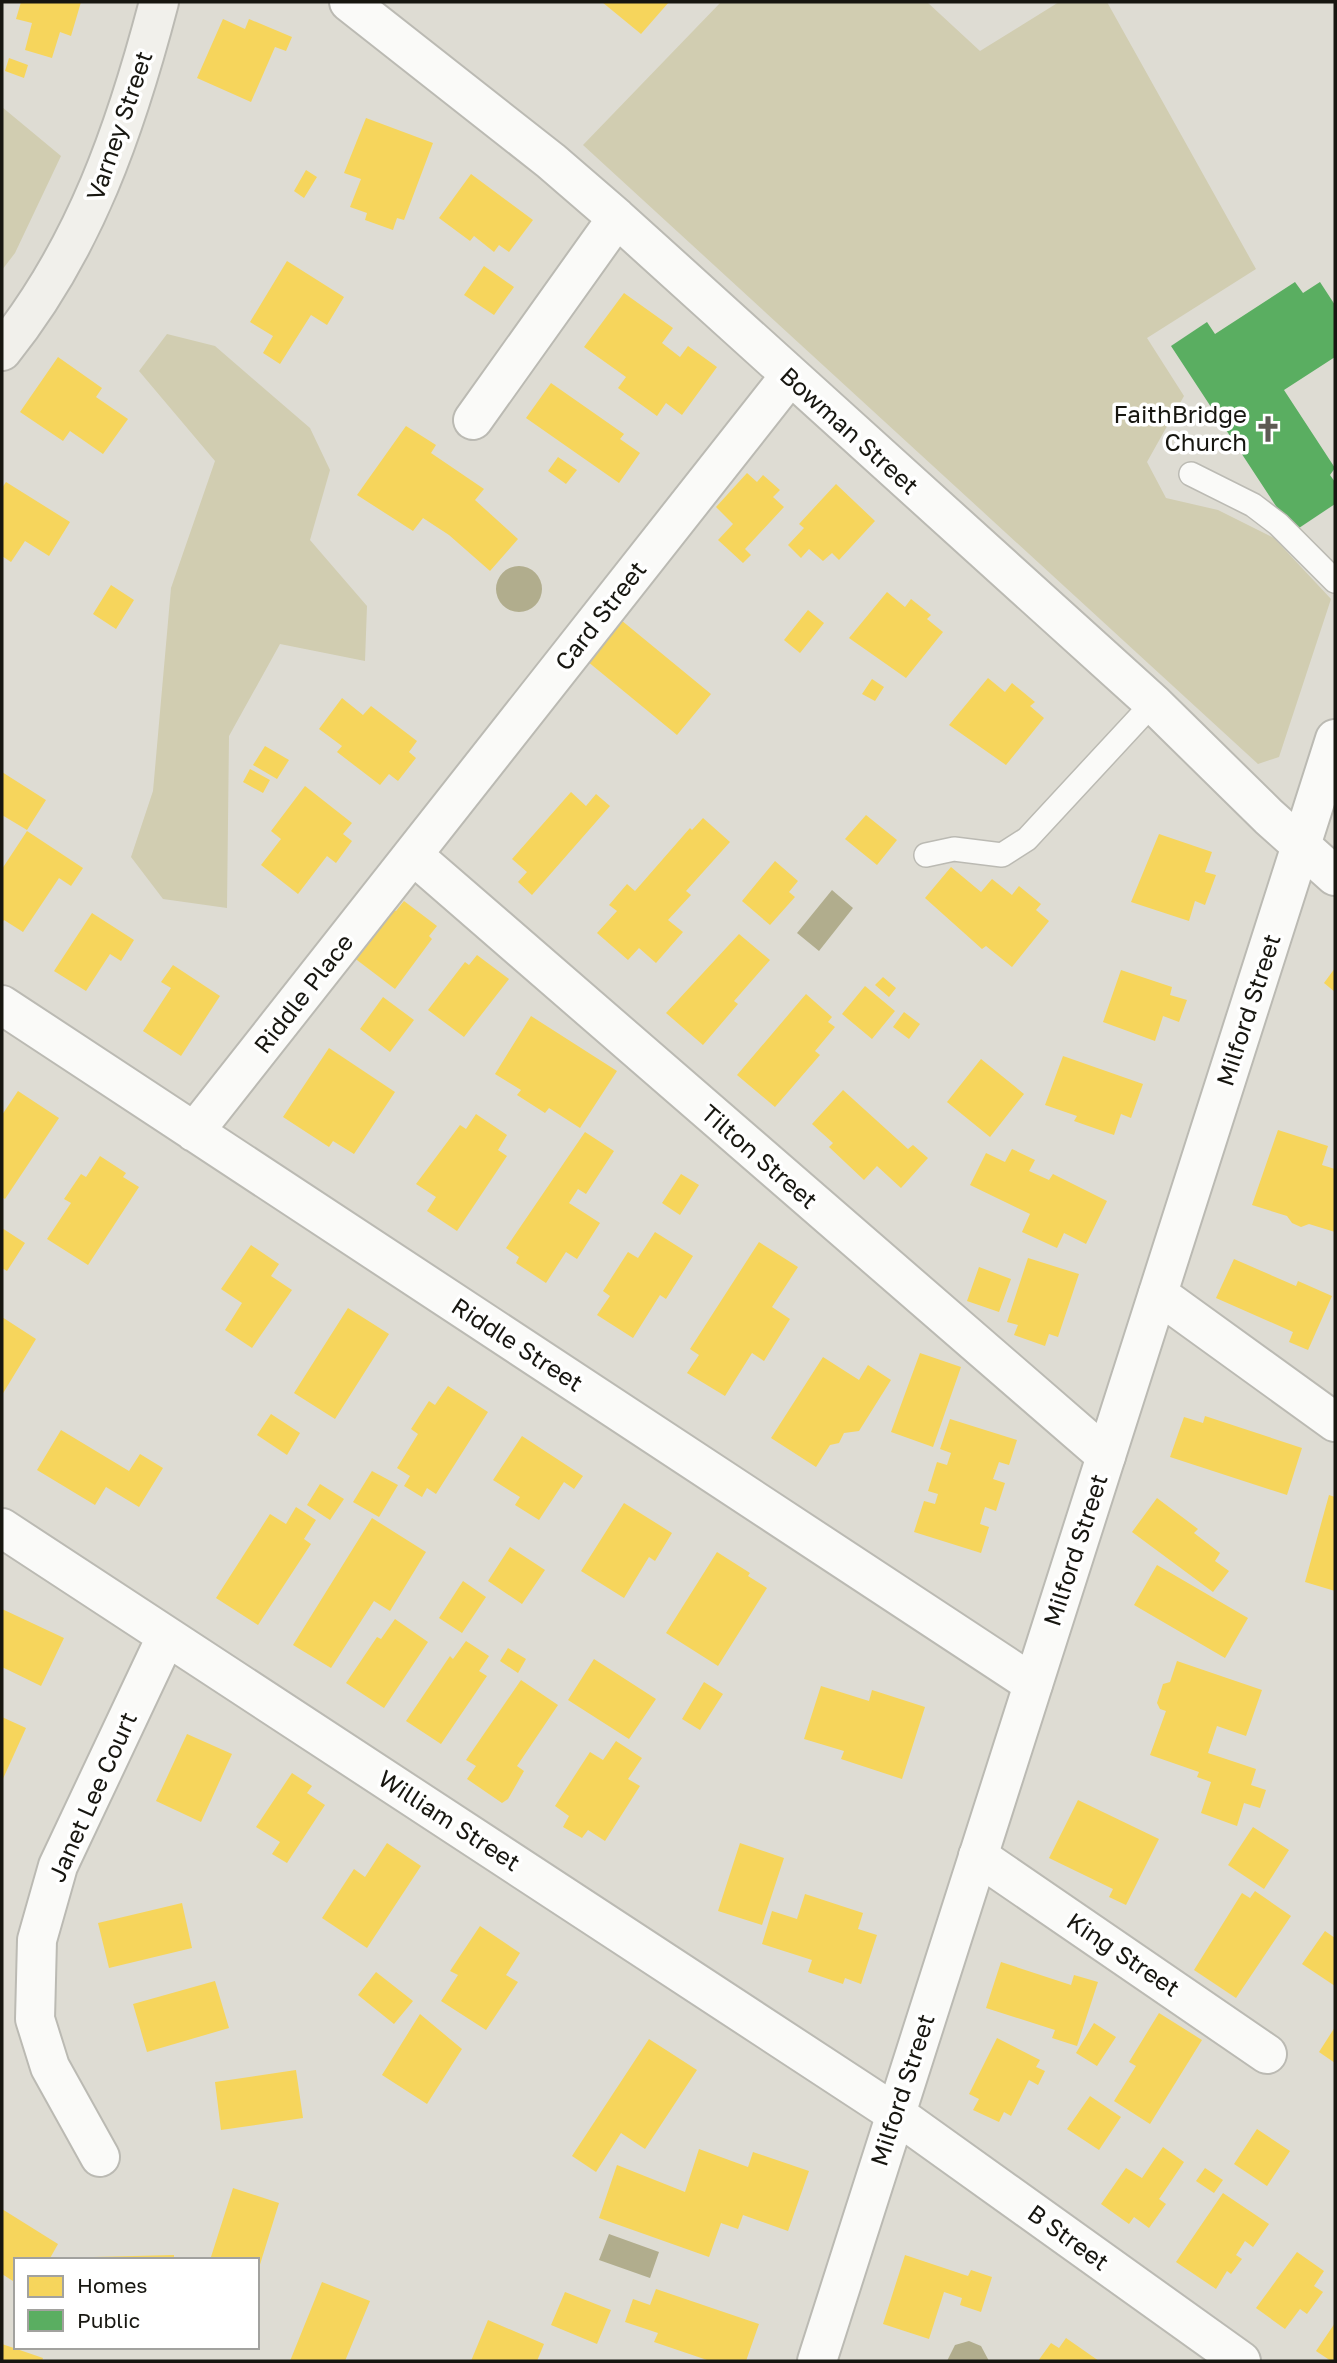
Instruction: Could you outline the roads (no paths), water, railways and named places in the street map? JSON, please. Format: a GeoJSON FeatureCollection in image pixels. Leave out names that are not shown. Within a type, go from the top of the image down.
{"type":"FeatureCollection","features":[{"type":"Feature","properties":{"kind":"main road","name":"Varney Street"},"geometry":{"type":"LineString","coordinates":[[2,351],[54,275],[89,216],[115,153],[159,2]]}},
{"type":"Feature","properties":{"kind":"street","name":"Bowman Street"},"geometry":{"type":"LineString","coordinates":[[349,2],[551,161],[617,218],[789,377],[1153,703],[1335,876]]}},
{"type":"Feature","properties":{"kind":"street"},"geometry":{"type":"LineString","coordinates":[[473,420],[617,218]]}},
{"type":"Feature","properties":{"kind":"street","name":"Card Street"},"geometry":{"type":"LineString","coordinates":[[412,855],[789,377]]}},
{"type":"Feature","properties":{"kind":"street","name":"Milford Street"},"geometry":{"type":"LineString","coordinates":[[817,2361],[1335,739]]}},
{"type":"Feature","properties":{"kind":"street","name":"Riddle Place"},"geometry":{"type":"LineString","coordinates":[[194,1132],[412,855]]}},
{"type":"Feature","properties":{"kind":"street","name":"Tilton Street"},"geometry":{"type":"LineString","coordinates":[[412,855],[1106,1456]]}},
{"type":"Feature","properties":{"kind":"street","name":"Riddle Street"},"geometry":{"type":"LineString","coordinates":[[2,1005],[1033,1684]]}},
{"type":"Feature","properties":{"kind":"street"},"geometry":{"type":"LineString","coordinates":[[1158,1294],[1335,1422]]}},
{"type":"Feature","properties":{"kind":"street","name":"William Street"},"geometry":{"type":"LineString","coordinates":[[2,1528],[896,2114]]}},
{"type":"Feature","properties":{"kind":"street","name":"Janet Lee Court"},"geometry":{"type":"LineString","coordinates":[[100,2157],[50,2067],[35,2018],[37,1940],[58,1866],[166,1637]]}},
{"type":"Feature","properties":{"kind":"street","name":"King Street"},"geometry":{"type":"LineString","coordinates":[[978,1856],[1267,2054]]}},
{"type":"Feature","properties":{"kind":"street","name":"B Street"},"geometry":{"type":"LineString","coordinates":[[896,2114],[1241,2361]]}},
{"type":"Feature","properties":{"kind":"lane"},"geometry":{"type":"LineString","coordinates":[[1191,474],[1253,505],[1278,524],[1335,581]]}},
{"type":"Feature","properties":{"kind":"lane"},"geometry":{"type":"LineString","coordinates":[[926,855],[954,849],[1002,855],[1027,839],[1153,703]]}},
{"type":"Feature","properties":{"kind":"place","name":"FaithBridge Church"},"geometry":{"type":"Point","coordinates":[1268,429]}}]}
